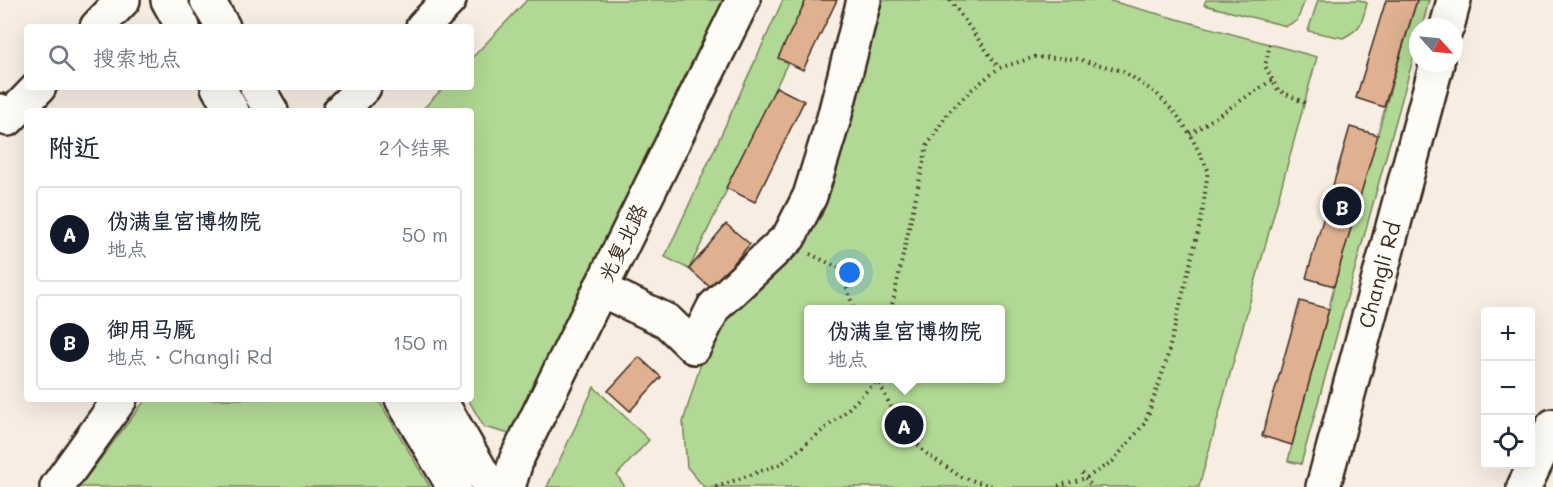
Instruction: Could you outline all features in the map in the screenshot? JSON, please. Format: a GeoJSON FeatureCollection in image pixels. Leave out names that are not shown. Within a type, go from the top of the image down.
{"type":"FeatureCollection","features":[{"type":"Feature","properties":{"kind":"street"},"geometry":{"type":"LineString","coordinates":[[100,24],[123,0]]}},
{"type":"Feature","properties":{"kind":"street"},"geometry":{"type":"LineString","coordinates":[[168,0],[181,24]]}},
{"type":"Feature","properties":{"kind":"street"},"geometry":{"type":"LineString","coordinates":[[207,0],[221,24]]}},
{"type":"Feature","properties":{"kind":"street"},"geometry":{"type":"LineString","coordinates":[[426,24],[449,0]]}},
{"type":"Feature","properties":{"kind":"street","name":"光复北路"},"geometry":{"type":"LineString","coordinates":[[508,487],[517,458],[743,0]]}},
{"type":"Feature","properties":{"kind":"street"},"geometry":{"type":"LineString","coordinates":[[600,289],[667,321],[694,347],[714,307],[789,237],[810,196],[834,118],[864,0]]}},
{"type":"Feature","properties":{"kind":"street"},"geometry":{"type":"LineString","coordinates":[[1449,18],[1454,0]]}},
{"type":"Feature","properties":{"kind":"street","name":"Changli Rd"},"geometry":{"type":"LineString","coordinates":[[1323,487],[1435,72]]}},
{"type":"Feature","properties":{"kind":"street"},"geometry":{"type":"LineString","coordinates":[[0,111],[8,119],[36,90]]}},
{"type":"Feature","properties":{"kind":"street"},"geometry":{"type":"LineString","coordinates":[[220,90],[230,108]]}},
{"type":"Feature","properties":{"kind":"street"},"geometry":{"type":"LineString","coordinates":[[259,90],[269,108]]}},
{"type":"Feature","properties":{"kind":"street"},"geometry":{"type":"LineString","coordinates":[[343,108],[361,90]]}},
{"type":"Feature","properties":{"kind":"street"},"geometry":{"type":"LineString","coordinates":[[57,487],[118,402]]}},
{"type":"Feature","properties":{"kind":"street"},"geometry":{"type":"LineString","coordinates":[[404,402],[454,487]]}},
{"type":"Feature","properties":{"kind":"street"},"geometry":{"type":"LineString","coordinates":[[441,402],[490,487]]}},
{"type":"Feature","properties":{"kind":"street"},"geometry":{"type":"LineString","coordinates":[[1524,487],[1553,426]]}},
{"type":"Feature","properties":{"kind":"path"},"geometry":{"type":"LineString","coordinates":[[950,0],[999,68]]}},
{"type":"Feature","properties":{"kind":"path"},"geometry":{"type":"LineString","coordinates":[[1270,44],[1265,66],[1272,80],[1278,90],[1305,103]]}},
{"type":"Feature","properties":{"kind":"path"},"geometry":{"type":"LineString","coordinates":[[892,305],[927,146],[948,113],[971,90],[999,68],[1035,57],[1077,58],[1123,71],[1157,93],[1177,115],[1190,134],[1208,170],[1202,216],[1165,366],[1145,423],[1113,461],[1086,478],[1054,487]]}},
{"type":"Feature","properties":{"kind":"path"},"geometry":{"type":"LineString","coordinates":[[1190,134],[1272,80]]}},
{"type":"Feature","properties":{"kind":"path"},"geometry":{"type":"LineString","coordinates":[[810,253],[841,269],[853,305]]}},
{"type":"Feature","properties":{"kind":"path"},"geometry":{"type":"LineString","coordinates":[[716,487],[781,464],[844,413],[874,383]]}},
{"type":"Feature","properties":{"kind":"path"},"geometry":{"type":"LineString","coordinates":[[880,383],[895,415],[924,452],[961,477],[995,487]]}},
{"type":"Feature","properties":{"kind":"path"},"geometry":{"type":"LineString","coordinates":[[1082,473],[1092,487]]}},
{"type":"Feature","properties":{"kind":"green space"},"geometry":{"type":"Polygon","coordinates":[[[527,0],[724,0],[510,434],[484,427],[470,402],[474,402],[474,108],[424,108],[441,90],[474,90],[474,56],[527,0]]]}},
{"type":"Feature","properties":{"kind":"green space"},"geometry":{"type":"Polygon","coordinates":[[[783,0],[806,0],[788,62],[689,269],[665,257],[783,0]]]}},
{"type":"Feature","properties":{"kind":"green space"},"geometry":{"type":"Polygon","coordinates":[[[878,0],[1107,0],[1317,57],[1199,487],[704,487],[687,467],[683,422],[700,366],[726,318],[799,248],[822,215],[854,112],[878,0]]]}},
{"type":"Feature","properties":{"kind":"green space"},"geometry":{"type":"Polygon","coordinates":[[[1206,0],[1305,0],[1297,21],[1286,26],[1204,5],[1206,0]]]}},
{"type":"Feature","properties":{"kind":"green space"},"geometry":{"type":"Polygon","coordinates":[[[1318,0],[1360,0],[1367,3],[1360,24],[1343,38],[1308,31],[1318,0]]]}},
{"type":"Feature","properties":{"kind":"green space"},"geometry":{"type":"Polygon","coordinates":[[[1417,0],[1429,0],[1424,18],[1412,18],[1417,0]]]}},
{"type":"Feature","properties":{"kind":"green space"},"geometry":{"type":"Polygon","coordinates":[[[1409,27],[1409,72],[1301,464],[1288,461],[1334,286],[1409,27]]]}},
{"type":"Feature","properties":{"kind":"green space"},"geometry":{"type":"Polygon","coordinates":[[[594,387],[649,440],[617,475],[625,487],[547,487],[594,387]]]}},
{"type":"Feature","properties":{"kind":"green space"},"geometry":{"type":"Polygon","coordinates":[[[144,402],[380,402],[430,487],[79,487],[144,402]]]}},
{"type":"Feature","properties":{"kind":"building"},"geometry":{"type":"Polygon","coordinates":[[[806,0],[837,0],[803,70],[778,58],[806,0]]]}},
{"type":"Feature","properties":{"kind":"building"},"geometry":{"type":"Polygon","coordinates":[[[1386,0],[1417,0],[1411,18],[1409,18],[1409,26],[1384,107],[1356,98],[1386,0]]]}},
{"type":"Feature","properties":{"kind":"building"},"geometry":{"type":"Polygon","coordinates":[[[776,87],[804,101],[755,202],[726,188],[776,87]]]}},
{"type":"Feature","properties":{"kind":"building"},"geometry":{"type":"Polygon","coordinates":[[[1350,127],[1378,135],[1334,286],[1306,278],[1350,127]]]}},
{"type":"Feature","properties":{"kind":"building"},"geometry":{"type":"Polygon","coordinates":[[[726,224],[750,244],[712,289],[689,269],[726,224]]]}},
{"type":"Feature","properties":{"kind":"building"},"geometry":{"type":"Polygon","coordinates":[[[1300,301],[1329,309],[1292,445],[1262,436],[1300,301]]]}},
{"type":"Feature","properties":{"kind":"building"},"geometry":{"type":"Polygon","coordinates":[[[639,357],[661,377],[630,411],[608,391],[639,357]]]}},
{"type":"Feature","properties":{"kind":"place","name":"御用马厩"},"geometry":{"type":"Point","coordinates":[1342,206]}},
{"type":"Feature","properties":{"kind":"place","name":"伪满皇宫博物院"},"geometry":{"type":"Point","coordinates":[904,425]}}]}
